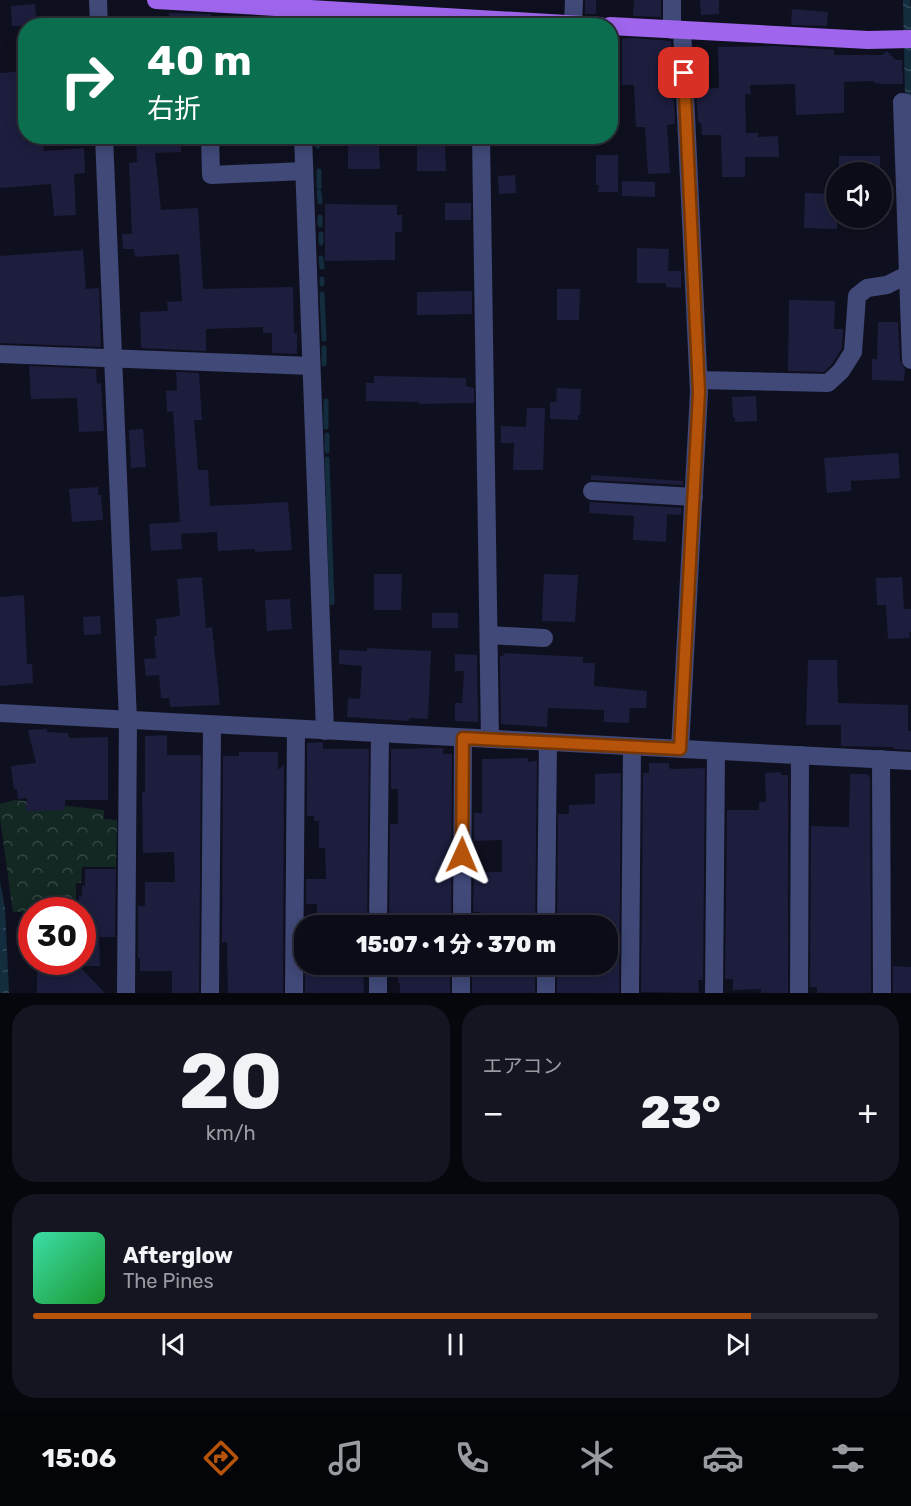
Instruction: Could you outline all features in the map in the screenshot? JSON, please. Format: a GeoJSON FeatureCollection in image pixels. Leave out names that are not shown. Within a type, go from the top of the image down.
{"type":"FeatureCollection","features":[{"type":"Feature","properties":{"kind":"main road"},"geometry":{"type":"LineString","coordinates":[[156,0],[302,11],[370,6],[452,18]]}},
{"type":"Feature","properties":{"kind":"main road"},"geometry":{"type":"LineString","coordinates":[[618,26],[868,40],[904,39]]}},
{"type":"Feature","properties":{"kind":"street"},"geometry":{"type":"LineString","coordinates":[[98,0],[99,18]]}},
{"type":"Feature","properties":{"kind":"street"},"geometry":{"type":"LineString","coordinates":[[573,18],[574,0]]}},
{"type":"Feature","properties":{"kind":"street"},"geometry":{"type":"LineString","coordinates":[[672,0],[677,30],[699,380],[680,749]]}},
{"type":"Feature","properties":{"kind":"street"},"geometry":{"type":"LineString","coordinates":[[908,103],[902,102],[910,273],[911,360]]}},
{"type":"Feature","properties":{"kind":"street"},"geometry":{"type":"LineString","coordinates":[[104,144],[128,720],[126,993]]}},
{"type":"Feature","properties":{"kind":"street"},"geometry":{"type":"LineString","coordinates":[[210,144],[212,175],[304,171]]}},
{"type":"Feature","properties":{"kind":"street"},"geometry":{"type":"LineString","coordinates":[[303,144],[325,731]]}},
{"type":"Feature","properties":{"kind":"street"},"geometry":{"type":"LineString","coordinates":[[481,144],[490,739]]}},
{"type":"Feature","properties":{"kind":"street"},"geometry":{"type":"LineString","coordinates":[[699,380],[828,383],[841,372],[853,352],[857,296],[867,288],[887,285],[910,273]]}},
{"type":"Feature","properties":{"kind":"street"},"geometry":{"type":"LineString","coordinates":[[0,354],[311,366]]}},
{"type":"Feature","properties":{"kind":"street"},"geometry":{"type":"LineString","coordinates":[[592,491],[694,497]]}},
{"type":"Feature","properties":{"kind":"street"},"geometry":{"type":"LineString","coordinates":[[489,635],[544,638]]}},
{"type":"Feature","properties":{"kind":"street"},"geometry":{"type":"LineString","coordinates":[[0,713],[911,761]]}},
{"type":"Feature","properties":{"kind":"street"},"geometry":{"type":"LineString","coordinates":[[210,993],[212,725]]}},
{"type":"Feature","properties":{"kind":"street"},"geometry":{"type":"LineString","coordinates":[[294,993],[296,729]]}},
{"type":"Feature","properties":{"kind":"street"},"geometry":{"type":"LineString","coordinates":[[378,915],[380,733]]}},
{"type":"Feature","properties":{"kind":"street"},"geometry":{"type":"LineString","coordinates":[[462,915],[463,738]]}},
{"type":"Feature","properties":{"kind":"street"},"geometry":{"type":"LineString","coordinates":[[546,915],[548,742]]}},
{"type":"Feature","properties":{"kind":"street"},"geometry":{"type":"LineString","coordinates":[[630,993],[632,747]]}},
{"type":"Feature","properties":{"kind":"street"},"geometry":{"type":"LineString","coordinates":[[714,993],[716,751]]}},
{"type":"Feature","properties":{"kind":"street"},"geometry":{"type":"LineString","coordinates":[[799,993],[800,755]]}},
{"type":"Feature","properties":{"kind":"street"},"geometry":{"type":"LineString","coordinates":[[881,759],[882,993]]}},
{"type":"Feature","properties":{"kind":"street"},"geometry":{"type":"LineString","coordinates":[[378,975],[378,993]]}},
{"type":"Feature","properties":{"kind":"street"},"geometry":{"type":"LineString","coordinates":[[461,975],[461,993]]}},
{"type":"Feature","properties":{"kind":"street"},"geometry":{"type":"LineString","coordinates":[[546,975],[546,993]]}},
{"type":"Feature","properties":{"kind":"green space"},"geometry":{"type":"Polygon","coordinates":[[[15,800],[104,810],[104,819],[117,820],[116,867],[82,867],[81,883],[76,883],[76,897],[18,897],[18,912],[13,912],[0,804],[15,800]]]}},
{"type":"Feature","properties":{"kind":"water"},"geometry":{"type":"Polygon","coordinates":[[[903,0],[910,0],[911,11],[911,154],[905,94],[903,0]]]}},
{"type":"Feature","properties":{"kind":"water"},"geometry":{"type":"Polygon","coordinates":[[[0,881],[5,909],[9,993],[0,993],[0,881]]]}},
{"type":"Feature","properties":{"kind":"building"},"geometry":{"type":"Polygon","coordinates":[[[585,0],[596,0],[596,14],[585,14],[585,0]]]}},
{"type":"Feature","properties":{"kind":"building"},"geometry":{"type":"Polygon","coordinates":[[[634,0],[661,0],[661,17],[633,16],[634,0]]]}},
{"type":"Feature","properties":{"kind":"building"},"geometry":{"type":"Polygon","coordinates":[[[700,0],[719,0],[719,14],[701,15],[700,0]]]}},
{"type":"Feature","properties":{"kind":"building"},"geometry":{"type":"Polygon","coordinates":[[[35,4],[36,18],[18,18],[18,26],[12,26],[11,6],[35,4]]]}},
{"type":"Feature","properties":{"kind":"building"},"geometry":{"type":"Polygon","coordinates":[[[792,9],[828,12],[827,26],[791,25],[792,9]]]}},
{"type":"Feature","properties":{"kind":"building"},"geometry":{"type":"Polygon","coordinates":[[[169,13],[211,14],[211,18],[169,18],[169,13]]]}},
{"type":"Feature","properties":{"kind":"building"},"geometry":{"type":"Polygon","coordinates":[[[622,39],[671,41],[675,124],[667,125],[670,173],[648,174],[645,127],[636,127],[634,85],[622,85],[622,39]]]}},
{"type":"Feature","properties":{"kind":"building"},"geometry":{"type":"Polygon","coordinates":[[[776,46],[834,50],[834,55],[882,55],[887,51],[896,60],[902,60],[903,84],[883,84],[874,83],[874,81],[844,82],[844,113],[796,115],[795,84],[750,85],[751,94],[745,94],[746,133],[758,133],[758,137],[778,136],[779,157],[745,157],[745,177],[722,177],[721,135],[702,135],[701,123],[698,123],[696,89],[719,88],[718,47],[776,46]]]}},
{"type":"Feature","properties":{"kind":"building"},"geometry":{"type":"Polygon","coordinates":[[[18,72],[18,144],[43,144],[44,151],[84,148],[85,173],[74,174],[76,215],[54,216],[51,184],[0,188],[0,73],[18,72]]]}},
{"type":"Feature","properties":{"kind":"building"},"geometry":{"type":"Polygon","coordinates":[[[136,144],[181,144],[181,152],[155,153],[161,210],[198,208],[203,289],[293,287],[297,354],[272,353],[272,333],[263,333],[263,327],[206,329],[206,351],[141,348],[140,312],[168,311],[167,302],[182,301],[179,254],[135,257],[134,249],[123,249],[122,234],[132,234],[129,163],[137,162],[136,144]]]}},
{"type":"Feature","properties":{"kind":"building"},"geometry":{"type":"Polygon","coordinates":[[[417,144],[445,144],[446,171],[417,171],[417,144]]]}},
{"type":"Feature","properties":{"kind":"building"},"geometry":{"type":"Polygon","coordinates":[[[348,146],[379,146],[380,169],[348,169],[348,146]]]}},
{"type":"Feature","properties":{"kind":"building"},"geometry":{"type":"Polygon","coordinates":[[[596,155],[618,155],[618,192],[598,192],[596,155]]]}},
{"type":"Feature","properties":{"kind":"building"},"geometry":{"type":"Polygon","coordinates":[[[839,156],[880,156],[880,162],[839,162],[839,156]]]}},
{"type":"Feature","properties":{"kind":"building"},"geometry":{"type":"Polygon","coordinates":[[[515,175],[516,193],[499,194],[498,176],[515,175]]]}},
{"type":"Feature","properties":{"kind":"building"},"geometry":{"type":"Polygon","coordinates":[[[622,181],[655,182],[655,197],[622,196],[622,181]]]}},
{"type":"Feature","properties":{"kind":"building"},"geometry":{"type":"Polygon","coordinates":[[[805,193],[826,194],[826,228],[837,229],[804,228],[805,193]]]}},
{"type":"Feature","properties":{"kind":"building"},"geometry":{"type":"Polygon","coordinates":[[[445,203],[471,203],[471,220],[445,220],[445,203]]]}},
{"type":"Feature","properties":{"kind":"building"},"geometry":{"type":"Polygon","coordinates":[[[325,204],[397,205],[397,215],[402,215],[402,232],[395,232],[395,260],[325,261],[325,204]]]}},
{"type":"Feature","properties":{"kind":"building"},"geometry":{"type":"Polygon","coordinates":[[[637,248],[669,249],[668,271],[681,271],[681,288],[666,287],[666,283],[637,283],[637,248]]]}},
{"type":"Feature","properties":{"kind":"building"},"geometry":{"type":"Polygon","coordinates":[[[83,250],[86,289],[99,288],[101,347],[0,343],[0,256],[83,250]]]}},
{"type":"Feature","properties":{"kind":"building"},"geometry":{"type":"Polygon","coordinates":[[[557,289],[580,289],[579,320],[557,320],[557,289]]]}},
{"type":"Feature","properties":{"kind":"building"},"geometry":{"type":"Polygon","coordinates":[[[472,291],[472,314],[417,315],[417,292],[472,291]]]}},
{"type":"Feature","properties":{"kind":"building"},"geometry":{"type":"Polygon","coordinates":[[[789,300],[835,301],[834,329],[843,329],[842,348],[824,372],[788,371],[789,300]]]}},
{"type":"Feature","properties":{"kind":"building"},"geometry":{"type":"Polygon","coordinates":[[[878,322],[898,322],[900,360],[905,369],[904,381],[872,380],[872,359],[877,359],[878,322]]]}},
{"type":"Feature","properties":{"kind":"building"},"geometry":{"type":"Polygon","coordinates":[[[29,366],[96,369],[97,384],[101,383],[104,431],[79,432],[77,398],[31,399],[29,366]]]}},
{"type":"Feature","properties":{"kind":"building"},"geometry":{"type":"Polygon","coordinates":[[[176,372],[199,373],[202,420],[194,420],[198,470],[208,470],[210,506],[288,502],[292,550],[218,551],[217,532],[181,534],[182,549],[151,551],[149,524],[180,522],[173,411],[167,412],[166,391],[177,390],[176,372]]]}},
{"type":"Feature","properties":{"kind":"building"},"geometry":{"type":"Polygon","coordinates":[[[374,376],[466,378],[466,386],[474,388],[474,403],[419,404],[419,402],[366,401],[366,383],[374,383],[374,376]]]}},
{"type":"Feature","properties":{"kind":"building"},"geometry":{"type":"Polygon","coordinates":[[[557,388],[581,389],[578,420],[550,419],[550,402],[556,402],[557,388]]]}},
{"type":"Feature","properties":{"kind":"building"},"geometry":{"type":"Polygon","coordinates":[[[756,396],[757,421],[735,422],[732,397],[756,396]]]}},
{"type":"Feature","properties":{"kind":"building"},"geometry":{"type":"Polygon","coordinates":[[[527,408],[545,408],[543,470],[513,470],[514,443],[501,443],[501,426],[526,427],[527,408]]]}},
{"type":"Feature","properties":{"kind":"building"},"geometry":{"type":"Polygon","coordinates":[[[143,429],[146,467],[131,468],[129,430],[143,429]]]}},
{"type":"Feature","properties":{"kind":"building"},"geometry":{"type":"Polygon","coordinates":[[[898,453],[900,478],[851,481],[851,491],[827,493],[824,458],[898,453]]]}},
{"type":"Feature","properties":{"kind":"building"},"geometry":{"type":"Polygon","coordinates":[[[591,475],[683,481],[683,485],[591,480],[591,475]]]}},
{"type":"Feature","properties":{"kind":"building"},"geometry":{"type":"Polygon","coordinates":[[[98,487],[103,520],[72,522],[69,489],[98,487]]]}},
{"type":"Feature","properties":{"kind":"building"},"geometry":{"type":"Polygon","coordinates":[[[590,502],[682,508],[681,515],[667,514],[666,542],[633,540],[634,516],[589,513],[590,502]]]}},
{"type":"Feature","properties":{"kind":"building"},"geometry":{"type":"Polygon","coordinates":[[[374,574],[402,574],[401,610],[374,610],[374,574]]]}},
{"type":"Feature","properties":{"kind":"building"},"geometry":{"type":"Polygon","coordinates":[[[544,574],[578,575],[575,622],[542,621],[544,574]]]}},
{"type":"Feature","properties":{"kind":"building"},"geometry":{"type":"Polygon","coordinates":[[[202,577],[206,628],[212,627],[220,705],[170,707],[169,698],[161,698],[159,675],[146,676],[144,659],[156,658],[154,636],[157,636],[156,619],[180,616],[177,579],[202,577]]]}},
{"type":"Feature","properties":{"kind":"building"},"geometry":{"type":"Polygon","coordinates":[[[902,577],[904,609],[911,609],[910,638],[888,639],[886,605],[877,605],[876,578],[902,577]]]}},
{"type":"Feature","properties":{"kind":"building"},"geometry":{"type":"Polygon","coordinates":[[[24,595],[27,664],[32,664],[33,683],[0,686],[0,597],[24,595]]]}},
{"type":"Feature","properties":{"kind":"building"},"geometry":{"type":"Polygon","coordinates":[[[290,599],[292,629],[267,631],[265,600],[290,599]]]}},
{"type":"Feature","properties":{"kind":"building"},"geometry":{"type":"Polygon","coordinates":[[[432,613],[458,613],[458,628],[432,628],[432,613]]]}},
{"type":"Feature","properties":{"kind":"building"},"geometry":{"type":"Polygon","coordinates":[[[100,616],[101,634],[84,635],[83,617],[100,616]]]}},
{"type":"Feature","properties":{"kind":"building"},"geometry":{"type":"Polygon","coordinates":[[[367,648],[431,651],[428,719],[409,718],[409,721],[347,717],[348,698],[360,699],[362,666],[339,664],[339,650],[367,651],[367,648]]]}},
{"type":"Feature","properties":{"kind":"building"},"geometry":{"type":"Polygon","coordinates":[[[504,653],[583,657],[583,663],[595,663],[594,686],[647,691],[646,708],[630,708],[629,723],[604,722],[604,710],[548,708],[547,727],[501,724],[500,656],[504,653]]]}},
{"type":"Feature","properties":{"kind":"building"},"geometry":{"type":"Polygon","coordinates":[[[455,654],[477,655],[478,722],[455,721],[455,703],[462,703],[464,671],[455,671],[455,654]]]}},
{"type":"Feature","properties":{"kind":"building"},"geometry":{"type":"Polygon","coordinates":[[[808,660],[837,660],[838,703],[908,705],[911,750],[894,749],[894,747],[841,746],[841,725],[806,725],[808,660]]]}},
{"type":"Feature","properties":{"kind":"building"},"geometry":{"type":"Polygon","coordinates":[[[47,729],[47,732],[68,733],[69,738],[108,737],[108,800],[65,800],[65,810],[26,811],[27,798],[18,799],[17,789],[14,789],[11,766],[36,763],[28,730],[47,729]]]}},
{"type":"Feature","properties":{"kind":"building"},"geometry":{"type":"Polygon","coordinates":[[[167,735],[167,755],[201,755],[199,993],[172,993],[172,971],[140,971],[140,958],[138,958],[138,906],[145,906],[145,882],[175,882],[174,852],[143,853],[142,792],[145,792],[145,736],[167,735]]]}},
{"type":"Feature","properties":{"kind":"building"},"geometry":{"type":"Polygon","coordinates":[[[323,742],[323,749],[369,749],[367,915],[317,915],[317,904],[306,904],[306,879],[326,879],[325,848],[319,848],[319,821],[314,821],[314,816],[307,816],[307,743],[323,742]]]}},
{"type":"Feature","properties":{"kind":"building"},"geometry":{"type":"Polygon","coordinates":[[[443,748],[443,754],[452,754],[451,915],[389,915],[390,824],[398,824],[398,789],[391,789],[391,749],[443,748]]]}},
{"type":"Feature","properties":{"kind":"building"},"geometry":{"type":"Polygon","coordinates":[[[239,752],[278,752],[278,770],[284,764],[283,993],[228,993],[227,942],[222,943],[223,756],[239,756],[239,752]]]}},
{"type":"Feature","properties":{"kind":"building"},"geometry":{"type":"Polygon","coordinates":[[[528,758],[528,762],[537,761],[535,915],[481,915],[481,912],[473,912],[474,872],[502,872],[502,840],[474,841],[474,813],[482,813],[482,759],[528,758]]]}},
{"type":"Feature","properties":{"kind":"building"},"geometry":{"type":"Polygon","coordinates":[[[649,763],[669,763],[669,768],[672,769],[705,768],[703,980],[698,980],[699,993],[641,992],[643,773],[649,773],[649,763]]]}},
{"type":"Feature","properties":{"kind":"building"},"geometry":{"type":"Polygon","coordinates":[[[781,772],[781,775],[788,775],[788,993],[761,993],[761,989],[733,990],[733,979],[725,979],[727,810],[759,810],[759,802],[766,802],[765,773],[781,772]]]}},
{"type":"Feature","properties":{"kind":"building"},"geometry":{"type":"Polygon","coordinates":[[[621,773],[619,993],[557,993],[557,975],[618,975],[618,915],[557,915],[558,814],[569,814],[569,805],[595,804],[595,774],[621,773]]]}},
{"type":"Feature","properties":{"kind":"building"},"geometry":{"type":"Polygon","coordinates":[[[850,774],[867,774],[870,778],[871,993],[817,993],[817,987],[810,987],[811,826],[849,827],[850,774]]]}},
{"type":"Feature","properties":{"kind":"building"},"geometry":{"type":"Polygon","coordinates":[[[85,869],[116,869],[115,937],[99,937],[100,966],[96,966],[96,897],[79,897],[82,896],[82,886],[85,886],[85,869]]]}},
{"type":"Feature","properties":{"kind":"building"},"geometry":{"type":"Polygon","coordinates":[[[893,966],[911,967],[911,993],[893,993],[893,966]]]}},
{"type":"Feature","properties":{"kind":"building"},"geometry":{"type":"Polygon","coordinates":[[[37,975],[88,975],[105,993],[37,993],[37,975]]]}},
{"type":"Feature","properties":{"kind":"building"},"geometry":{"type":"Polygon","coordinates":[[[305,975],[363,975],[364,993],[305,993],[305,975]]]}},
{"type":"Feature","properties":{"kind":"building"},"geometry":{"type":"Polygon","coordinates":[[[398,975],[450,975],[450,993],[400,993],[400,983],[398,983],[398,975]]]}},
{"type":"Feature","properties":{"kind":"building"},"geometry":{"type":"Polygon","coordinates":[[[535,975],[535,993],[472,993],[472,976],[535,975]]]}},
{"type":"Feature","properties":{"kind":"waterway"},"geometry":{"type":"LineString","coordinates":[[319,171],[319,187]]}},
{"type":"Feature","properties":{"kind":"waterway"},"geometry":{"type":"LineString","coordinates":[[319,192],[320,202]]}},
{"type":"Feature","properties":{"kind":"waterway"},"geometry":{"type":"LineString","coordinates":[[320,217],[320,225]]}},
{"type":"Feature","properties":{"kind":"waterway"},"geometry":{"type":"LineString","coordinates":[[321,234],[321,243]]}},
{"type":"Feature","properties":{"kind":"waterway"},"geometry":{"type":"LineString","coordinates":[[321,258],[322,267]]}},
{"type":"Feature","properties":{"kind":"waterway"},"geometry":{"type":"LineString","coordinates":[[322,279],[322,284]]}},
{"type":"Feature","properties":{"kind":"waterway"},"geometry":{"type":"LineString","coordinates":[[322,294],[324,339]]}},
{"type":"Feature","properties":{"kind":"waterway"},"geometry":{"type":"LineString","coordinates":[[324,348],[324,364]]}},
{"type":"Feature","properties":{"kind":"waterway"},"geometry":{"type":"LineString","coordinates":[[326,401],[326,427]]}},
{"type":"Feature","properties":{"kind":"waterway"},"geometry":{"type":"LineString","coordinates":[[327,435],[327,451]]}},
{"type":"Feature","properties":{"kind":"waterway"},"geometry":{"type":"LineString","coordinates":[[327,459],[332,603]]}},
{"type":"Feature","properties":{"kind":"route"},"geometry":{"type":"LineString","coordinates":[[462,855],[463,738],[680,749],[699,392],[684,73]]}}]}
